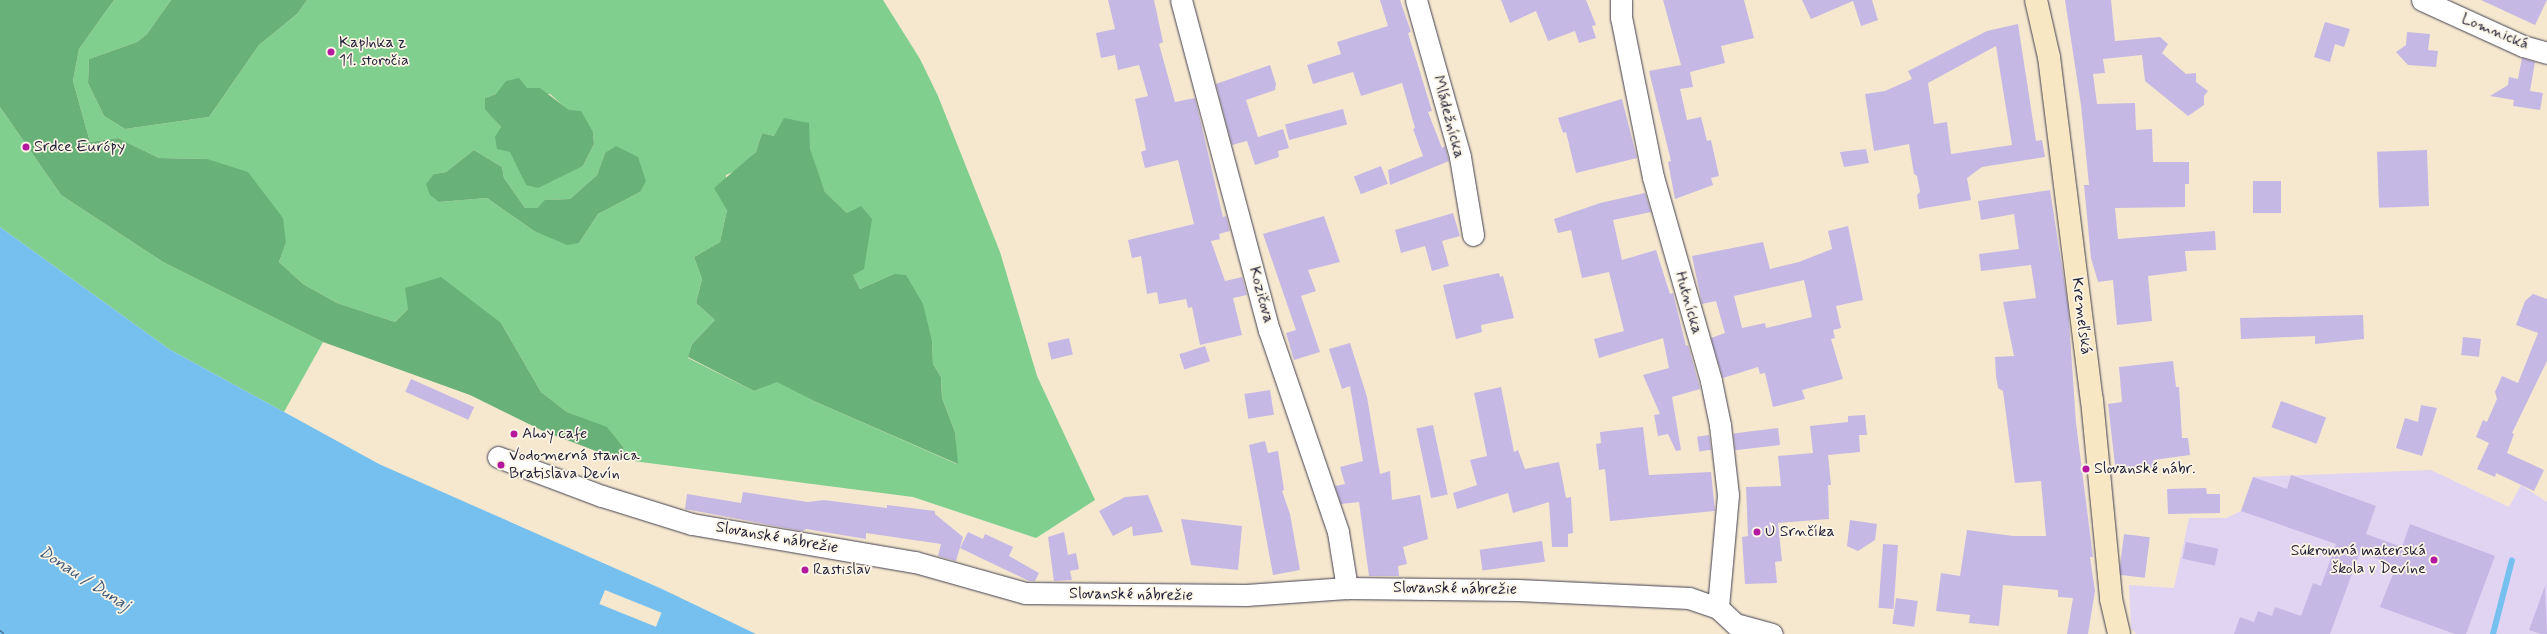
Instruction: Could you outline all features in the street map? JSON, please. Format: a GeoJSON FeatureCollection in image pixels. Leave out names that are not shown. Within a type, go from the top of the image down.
{"type":"FeatureCollection","features":[{"type":"Feature","properties":{"kind":"street","name":"Kozičova"},"geometry":{"type":"LineString","coordinates":[[1181,0],[1270,330],[1338,532],[1347,588]]}},
{"type":"Feature","properties":{"kind":"street","name":"Mládežnícka"},"geometry":{"type":"LineString","coordinates":[[1416,0],[1460,157],[1473,235]]}},
{"type":"Feature","properties":{"kind":"street","name":"Hutnícka"},"geometry":{"type":"LineString","coordinates":[[1621,0],[1622,25],[1653,177],[1711,382],[1720,425],[1728,495],[1718,608]]}},
{"type":"Feature","properties":{"kind":"street","name":"Kremeľská"},"geometry":{"type":"LineString","coordinates":[[2036,0],[2049,57],[2092,400],[2111,599],[2119,634]]}},
{"type":"Feature","properties":{"kind":"street","name":"Lomnická"},"geometry":{"type":"LineString","coordinates":[[2422,0],[2523,46],[2547,53]]}},
{"type":"Feature","properties":{"kind":"street","name":"Slovanské nábrežie"},"geometry":{"type":"LineString","coordinates":[[498,457],[602,496],[692,524],[915,562],[1025,593],[1246,595],[1347,588],[1636,595],[1689,598],[1718,608],[1735,624],[1772,634]]}},
{"type":"Feature","properties":{"kind":"shaded area"},"geometry":{"type":"Polygon","coordinates":[[[2431,470],[2509,507],[2521,485],[2547,502],[2547,634],[2136,634],[2131,628],[2129,585],[2174,588],[2189,518],[2226,518],[2241,511],[2253,477],[2431,470]]]}},
{"type":"Feature","properties":{"kind":"green space"},"geometry":{"type":"Polygon","coordinates":[[[0,0],[114,0],[79,49],[73,81],[90,142],[118,138],[159,158],[207,159],[248,172],[283,218],[286,243],[279,262],[303,284],[337,303],[395,322],[408,309],[405,288],[441,277],[501,323],[541,392],[567,412],[607,427],[624,448],[617,459],[543,431],[470,395],[323,342],[163,262],[61,195],[0,107],[0,0]]]}},
{"type":"Feature","properties":{"kind":"green space"},"geometry":{"type":"Polygon","coordinates":[[[114,0],[171,0],[147,34],[137,42],[89,59],[88,83],[104,116],[125,129],[209,117],[259,45],[297,14],[307,0],[883,0],[920,59],[938,96],[1000,252],[1037,376],[1095,500],[1036,538],[913,497],[617,459],[624,448],[607,428],[567,412],[541,392],[501,323],[408,309],[395,322],[337,303],[303,284],[279,262],[286,243],[207,159],[159,158],[118,138],[90,142],[73,81],[79,49],[114,0]],[[496,94],[485,98],[485,110],[501,127],[526,185],[583,166],[594,144],[593,132],[550,94],[496,94]],[[809,123],[774,136],[762,133],[756,152],[738,170],[726,175],[727,210],[720,242],[694,257],[702,279],[696,303],[715,320],[692,344],[688,358],[754,391],[777,381],[816,402],[957,464],[955,432],[942,398],[941,377],[933,364],[932,341],[894,274],[860,289],[853,275],[847,213],[825,192],[809,149],[809,123]],[[474,150],[446,172],[434,174],[439,202],[487,198],[534,231],[579,243],[598,214],[640,192],[605,153],[597,175],[570,199],[546,200],[537,208],[525,208],[504,178],[502,167],[474,150]]]}},
{"type":"Feature","properties":{"kind":"green space"},"geometry":{"type":"Polygon","coordinates":[[[171,0],[307,0],[297,14],[259,45],[209,117],[125,129],[104,116],[88,83],[89,59],[137,42],[147,34],[171,0]]]}},
{"type":"Feature","properties":{"kind":"green space"},"geometry":{"type":"Polygon","coordinates":[[[519,78],[527,88],[540,88],[569,110],[581,111],[593,132],[594,144],[583,166],[538,188],[526,185],[510,152],[497,149],[495,137],[501,127],[485,110],[485,98],[496,94],[506,81],[519,78]]]}},
{"type":"Feature","properties":{"kind":"green space"},"geometry":{"type":"Polygon","coordinates":[[[0,107],[61,195],[163,262],[323,342],[284,412],[169,349],[0,227],[0,107]]]}},
{"type":"Feature","properties":{"kind":"green space"},"geometry":{"type":"Polygon","coordinates":[[[784,118],[809,123],[810,149],[825,192],[847,213],[861,206],[872,219],[864,269],[853,275],[860,289],[894,274],[906,275],[923,304],[932,341],[933,364],[941,377],[942,398],[955,432],[958,464],[816,402],[777,382],[754,391],[688,357],[692,344],[715,320],[696,303],[702,279],[694,257],[720,242],[727,210],[714,188],[756,152],[762,133],[774,136],[784,118]]]}},
{"type":"Feature","properties":{"kind":"green space"},"geometry":{"type":"Polygon","coordinates":[[[616,146],[638,157],[646,181],[640,192],[598,214],[579,243],[567,245],[534,231],[487,198],[439,202],[430,195],[426,184],[434,174],[446,172],[474,150],[502,167],[504,178],[525,208],[537,208],[545,200],[570,199],[597,175],[605,153],[616,146]]]}},
{"type":"Feature","properties":{"kind":"water","name":"Donau / Dunaj"},"geometry":{"type":"Polygon","coordinates":[[[0,227],[169,349],[379,464],[662,589],[756,634],[0,634],[0,227]]]}},
{"type":"Feature","properties":{"kind":"pier"},"geometry":{"type":"Polygon","coordinates":[[[605,590],[662,613],[656,627],[599,604],[605,590]]]}},
{"type":"Feature","properties":{"kind":"building"},"geometry":{"type":"Polygon","coordinates":[[[1108,0],[1154,0],[1163,42],[1159,44],[1175,102],[1195,98],[1223,217],[1226,216],[1230,231],[1219,234],[1220,239],[1211,241],[1225,281],[1242,277],[1247,295],[1233,298],[1242,335],[1200,345],[1192,307],[1188,308],[1186,299],[1159,304],[1157,292],[1147,294],[1141,256],[1132,258],[1128,240],[1194,224],[1178,160],[1145,168],[1141,152],[1146,150],[1135,99],[1148,96],[1139,65],[1118,70],[1115,55],[1101,58],[1096,33],[1115,29],[1108,0]]]}},
{"type":"Feature","properties":{"kind":"building"},"geometry":{"type":"Polygon","coordinates":[[[1380,0],[1400,0],[1411,32],[1408,33],[1432,111],[1428,112],[1442,148],[1445,146],[1449,161],[1390,185],[1388,170],[1423,156],[1413,129],[1415,128],[1402,83],[1361,96],[1353,72],[1313,84],[1307,65],[1341,54],[1337,42],[1388,26],[1380,0]]]}},
{"type":"Feature","properties":{"kind":"building"},"geometry":{"type":"Polygon","coordinates":[[[1501,0],[1586,0],[1596,25],[1592,26],[1596,38],[1579,43],[1575,31],[1548,41],[1536,11],[1510,23],[1501,0]]]}},
{"type":"Feature","properties":{"kind":"building"},"geometry":{"type":"Polygon","coordinates":[[[1663,0],[1744,0],[1754,38],[1721,46],[1725,63],[1690,72],[1693,87],[1680,89],[1687,120],[1701,117],[1707,141],[1711,140],[1719,176],[1711,178],[1713,185],[1675,199],[1668,162],[1671,161],[1649,71],[1681,65],[1663,0]]]}},
{"type":"Feature","properties":{"kind":"building"},"geometry":{"type":"Polygon","coordinates":[[[1802,0],[1872,0],[1878,20],[1861,26],[1853,1],[1811,19],[1802,0]]]}},
{"type":"Feature","properties":{"kind":"building"},"geometry":{"type":"Polygon","coordinates":[[[2065,0],[2111,0],[2115,41],[2160,37],[2168,44],[2162,53],[2186,74],[2196,73],[2196,82],[2208,91],[2204,96],[2204,105],[2188,116],[2145,81],[2142,55],[2103,59],[2105,73],[2093,74],[2097,104],[2135,103],[2136,130],[2152,129],[2153,162],[2189,162],[2189,184],[2185,184],[2185,207],[2115,208],[2118,239],[2215,231],[2216,250],[2185,251],[2187,271],[2148,276],[2152,321],[2117,325],[2113,280],[2098,282],[2091,258],[2084,185],[2089,185],[2081,105],[2065,0]]]}},
{"type":"Feature","properties":{"kind":"building"},"geometry":{"type":"Polygon","coordinates":[[[2481,0],[2547,0],[2535,25],[2481,0]]]}},
{"type":"Feature","properties":{"kind":"building"},"geometry":{"type":"Polygon","coordinates":[[[2325,22],[2350,29],[2344,47],[2335,44],[2330,62],[2314,57],[2325,22]]]}},
{"type":"Feature","properties":{"kind":"building"},"geometry":{"type":"Polygon","coordinates":[[[2018,24],[2036,141],[2042,140],[2045,157],[1982,167],[1967,178],[1971,200],[1919,209],[1917,195],[1920,192],[1917,176],[1914,174],[1909,144],[1874,151],[1865,94],[1885,91],[1912,79],[1908,71],[1987,31],[2018,24]],[[1996,46],[1928,83],[1934,124],[1947,122],[1951,154],[2012,145],[1996,46]]]}},
{"type":"Feature","properties":{"kind":"building"},"geometry":{"type":"Polygon","coordinates":[[[2407,32],[2430,34],[2428,50],[2438,51],[2436,67],[2408,65],[2396,52],[2406,45],[2407,32]]]}},
{"type":"Feature","properties":{"kind":"building"},"geometry":{"type":"Polygon","coordinates":[[[2522,58],[2535,62],[2530,91],[2543,93],[2540,110],[2513,106],[2514,100],[2490,96],[2508,85],[2509,77],[2518,79],[2522,58]]]}},
{"type":"Feature","properties":{"kind":"building"},"geometry":{"type":"Polygon","coordinates":[[[1270,65],[1276,84],[1275,90],[1246,100],[1258,137],[1283,129],[1289,148],[1278,151],[1279,157],[1255,165],[1247,141],[1232,145],[1216,84],[1270,65]]]}},
{"type":"Feature","properties":{"kind":"building"},"geometry":{"type":"Polygon","coordinates":[[[1622,99],[1637,158],[1576,173],[1566,132],[1563,133],[1558,118],[1622,99]]]}},
{"type":"Feature","properties":{"kind":"building"},"geometry":{"type":"Polygon","coordinates":[[[1343,109],[1347,124],[1289,140],[1285,125],[1343,109]]]}},
{"type":"Feature","properties":{"kind":"building"},"geometry":{"type":"Polygon","coordinates":[[[1866,149],[1869,163],[1844,167],[1840,152],[1866,149]]]}},
{"type":"Feature","properties":{"kind":"building"},"geometry":{"type":"Polygon","coordinates":[[[2427,150],[2429,206],[2379,208],[2377,152],[2427,150]]]}},
{"type":"Feature","properties":{"kind":"building"},"geometry":{"type":"Polygon","coordinates":[[[1381,166],[1388,184],[1361,194],[1354,176],[1381,166]]]}},
{"type":"Feature","properties":{"kind":"building"},"geometry":{"type":"Polygon","coordinates":[[[2253,181],[2281,181],[2281,213],[2253,213],[2253,181]]]}},
{"type":"Feature","properties":{"kind":"building"},"geometry":{"type":"Polygon","coordinates":[[[2050,190],[2068,306],[2076,423],[2093,557],[2090,557],[2095,591],[2088,634],[2067,634],[2073,598],[2058,597],[2058,590],[2003,585],[1999,626],[1969,623],[1970,615],[1936,611],[1941,573],[1960,576],[1967,530],[2013,536],[2046,536],[2041,481],[2015,483],[2003,391],[1998,388],[1996,376],[1995,357],[2014,356],[2003,302],[2036,298],[2031,265],[1981,271],[1979,254],[2019,249],[2014,214],[1981,220],[1978,201],[2050,190]]]}},
{"type":"Feature","properties":{"kind":"building"},"geometry":{"type":"Polygon","coordinates":[[[1645,193],[1651,212],[1613,220],[1622,260],[1656,250],[1670,294],[1673,293],[1686,346],[1688,345],[1699,384],[1700,389],[1672,397],[1681,450],[1676,451],[1668,434],[1658,436],[1654,415],[1660,414],[1643,375],[1669,368],[1663,338],[1599,358],[1594,339],[1624,331],[1609,272],[1582,278],[1571,230],[1558,233],[1554,219],[1600,203],[1645,193]]]}},
{"type":"Feature","properties":{"kind":"building"},"geometry":{"type":"Polygon","coordinates":[[[1453,213],[1460,236],[1442,241],[1449,266],[1432,271],[1425,246],[1401,253],[1395,230],[1453,213]]]}},
{"type":"Feature","properties":{"kind":"building"},"geometry":{"type":"Polygon","coordinates":[[[1324,216],[1340,262],[1308,270],[1316,291],[1301,296],[1320,352],[1294,360],[1286,333],[1296,330],[1263,234],[1324,216]]]}},
{"type":"Feature","properties":{"kind":"building"},"geometry":{"type":"Polygon","coordinates":[[[1848,226],[1863,300],[1836,306],[1841,328],[1833,330],[1835,338],[1831,339],[1843,379],[1802,390],[1805,399],[1773,407],[1765,373],[1760,374],[1758,367],[1723,378],[1711,338],[1725,333],[1716,301],[1702,304],[1692,256],[1763,242],[1770,269],[1799,262],[1832,249],[1828,231],[1848,226]],[[1804,280],[1734,296],[1742,328],[1765,323],[1766,328],[1812,317],[1804,280]]]}},
{"type":"Feature","properties":{"kind":"building"},"geometry":{"type":"Polygon","coordinates":[[[1499,273],[1500,277],[1503,276],[1514,318],[1481,325],[1482,332],[1456,339],[1443,285],[1499,273]]]}},
{"type":"Feature","properties":{"kind":"building"},"geometry":{"type":"Polygon","coordinates":[[[2533,294],[2547,299],[2547,361],[2512,433],[2514,434],[2507,453],[2544,470],[2534,491],[2496,473],[2495,477],[2477,469],[2489,443],[2476,437],[2483,420],[2487,422],[2497,399],[2495,392],[2502,376],[2518,383],[2538,333],[2516,325],[2525,301],[2533,294]]]}},
{"type":"Feature","properties":{"kind":"building"},"geometry":{"type":"Polygon","coordinates":[[[2363,315],[2364,339],[2315,344],[2315,336],[2241,339],[2240,318],[2363,315]]]}},
{"type":"Feature","properties":{"kind":"building"},"geometry":{"type":"Polygon","coordinates":[[[2463,337],[2481,339],[2479,357],[2461,355],[2463,337]]]}},
{"type":"Feature","properties":{"kind":"building"},"geometry":{"type":"Polygon","coordinates":[[[1069,338],[1073,355],[1051,360],[1048,343],[1069,338]]]}},
{"type":"Feature","properties":{"kind":"building"},"geometry":{"type":"Polygon","coordinates":[[[1350,343],[1367,397],[1380,474],[1390,471],[1392,500],[1420,495],[1428,539],[1403,547],[1407,564],[1398,566],[1399,576],[1369,576],[1359,502],[1341,504],[1335,486],[1345,484],[1340,467],[1363,461],[1350,386],[1342,389],[1329,349],[1350,343]]]}},
{"type":"Feature","properties":{"kind":"building"},"geometry":{"type":"Polygon","coordinates":[[[1205,346],[1210,361],[1184,370],[1179,354],[1205,346]]]}},
{"type":"Feature","properties":{"kind":"building"},"geometry":{"type":"Polygon","coordinates":[[[2173,361],[2176,387],[2179,387],[2182,438],[2188,438],[2190,455],[2153,460],[2154,467],[2119,472],[2118,465],[2115,465],[2108,404],[2122,402],[2119,367],[2173,361]]]}},
{"type":"Feature","properties":{"kind":"building"},"geometry":{"type":"Polygon","coordinates":[[[411,379],[474,407],[468,420],[405,392],[411,379]]]}},
{"type":"Feature","properties":{"kind":"building"},"geometry":{"type":"Polygon","coordinates":[[[1501,387],[1514,452],[1518,450],[1525,469],[1559,462],[1566,498],[1571,497],[1573,533],[1568,534],[1568,547],[1552,547],[1549,502],[1513,513],[1508,493],[1457,509],[1453,493],[1477,485],[1470,460],[1487,456],[1474,393],[1501,387]]]}},
{"type":"Feature","properties":{"kind":"building"},"geometry":{"type":"Polygon","coordinates":[[[1270,390],[1274,415],[1248,419],[1244,394],[1270,390]]]}},
{"type":"Feature","properties":{"kind":"building"},"geometry":{"type":"Polygon","coordinates":[[[2281,401],[2326,417],[2317,444],[2271,427],[2281,401]]]}},
{"type":"Feature","properties":{"kind":"building"},"geometry":{"type":"Polygon","coordinates":[[[2421,405],[2437,408],[2422,456],[2396,448],[2405,418],[2418,422],[2421,405]]]}},
{"type":"Feature","properties":{"kind":"building"},"geometry":{"type":"Polygon","coordinates":[[[1865,415],[1867,435],[1859,435],[1860,452],[1828,455],[1831,485],[1828,485],[1829,519],[1778,523],[1782,561],[1775,562],[1777,583],[1745,584],[1742,537],[1748,536],[1746,487],[1781,486],[1778,456],[1813,453],[1810,426],[1848,422],[1848,416],[1865,415]]]}},
{"type":"Feature","properties":{"kind":"building"},"geometry":{"type":"Polygon","coordinates":[[[1433,425],[1448,494],[1431,498],[1416,429],[1433,425]]]}},
{"type":"Feature","properties":{"kind":"building"},"geometry":{"type":"Polygon","coordinates":[[[1643,427],[1649,475],[1711,472],[1715,511],[1610,521],[1605,469],[1599,470],[1596,444],[1601,443],[1600,432],[1643,427]]]}},
{"type":"Feature","properties":{"kind":"building"},"geometry":{"type":"Polygon","coordinates":[[[1778,428],[1780,445],[1735,450],[1733,433],[1778,428]]]}},
{"type":"Feature","properties":{"kind":"building"},"geometry":{"type":"Polygon","coordinates":[[[1709,435],[1711,450],[1699,452],[1697,437],[1709,435]]]}},
{"type":"Feature","properties":{"kind":"building"},"geometry":{"type":"Polygon","coordinates":[[[1265,441],[1268,453],[1278,451],[1284,490],[1282,491],[1290,514],[1300,570],[1273,575],[1249,445],[1265,441]]]}},
{"type":"Feature","properties":{"kind":"building"},"geometry":{"type":"Polygon","coordinates":[[[2291,475],[2376,506],[2366,534],[2402,547],[2410,524],[2495,556],[2466,634],[2455,634],[2380,607],[2396,566],[2360,552],[2330,634],[2234,634],[2240,617],[2254,622],[2258,611],[2272,616],[2275,607],[2301,616],[2313,583],[2321,586],[2336,544],[2241,511],[2253,477],[2287,489],[2291,475]]]}},
{"type":"Feature","properties":{"kind":"building"},"geometry":{"type":"Polygon","coordinates":[[[2206,488],[2207,494],[2220,494],[2220,513],[2168,514],[2167,489],[2206,488]]]}},
{"type":"Feature","properties":{"kind":"building"},"geometry":{"type":"Polygon","coordinates":[[[743,492],[808,502],[824,500],[887,508],[887,505],[935,511],[935,514],[963,537],[956,561],[938,556],[941,544],[866,533],[866,539],[806,529],[802,531],[685,509],[687,494],[741,503],[743,492]]]}},
{"type":"Feature","properties":{"kind":"building"},"geometry":{"type":"Polygon","coordinates":[[[1148,495],[1163,532],[1133,536],[1132,526],[1113,536],[1099,511],[1125,497],[1148,495]]]}},
{"type":"Feature","properties":{"kind":"building"},"geometry":{"type":"Polygon","coordinates":[[[1181,519],[1242,526],[1238,570],[1191,565],[1181,519]]]}},
{"type":"Feature","properties":{"kind":"building"},"geometry":{"type":"Polygon","coordinates":[[[1850,520],[1877,524],[1875,540],[1858,551],[1847,546],[1850,520]]]}},
{"type":"Feature","properties":{"kind":"building"},"geometry":{"type":"Polygon","coordinates":[[[968,532],[983,539],[985,534],[1013,547],[1009,556],[1039,573],[1035,581],[1029,581],[960,548],[968,532]]]}},
{"type":"Feature","properties":{"kind":"building"},"geometry":{"type":"Polygon","coordinates":[[[1064,532],[1068,555],[1076,553],[1079,569],[1070,571],[1072,580],[1054,581],[1048,537],[1064,532]]]}},
{"type":"Feature","properties":{"kind":"building"},"geometry":{"type":"Polygon","coordinates":[[[2124,534],[2150,537],[2145,578],[2119,575],[2124,534]]]}},
{"type":"Feature","properties":{"kind":"building"},"geometry":{"type":"Polygon","coordinates":[[[1542,541],[1545,562],[1483,571],[1480,550],[1542,541]]]}},
{"type":"Feature","properties":{"kind":"building"},"geometry":{"type":"Polygon","coordinates":[[[2186,542],[2218,549],[2215,565],[2182,559],[2186,542]]]}},
{"type":"Feature","properties":{"kind":"building"},"geometry":{"type":"Polygon","coordinates":[[[1883,544],[1898,545],[1893,609],[1879,608],[1883,544]]]}},
{"type":"Feature","properties":{"kind":"building"},"geometry":{"type":"Polygon","coordinates":[[[2545,586],[2547,634],[2541,634],[2529,630],[2545,586]]]}},
{"type":"Feature","properties":{"kind":"building"},"geometry":{"type":"Polygon","coordinates":[[[1896,598],[1918,601],[1914,627],[1892,624],[1896,598]]]}},
{"type":"Feature","properties":{"kind":"waterway"},"geometry":{"type":"LineString","coordinates":[[2493,634],[2512,560]]}},
{"type":"Feature","properties":{"kind":"ferry route"},"geometry":{"type":"LineString","coordinates":[[0,630],[5,634]]}},
{"type":"Feature","properties":{"kind":"place","name":"Kaplnka z 11. storočia"},"geometry":{"type":"Point","coordinates":[331,52]}},
{"type":"Feature","properties":{"kind":"place","name":"Srdce Európy"},"geometry":{"type":"Point","coordinates":[26,147]}},
{"type":"Feature","properties":{"kind":"place","name":"Ahoy cafe"},"geometry":{"type":"Point","coordinates":[514,434]}},
{"type":"Feature","properties":{"kind":"place","name":"Vodomerná stanica Bratislava Devín"},"geometry":{"type":"Point","coordinates":[501,465]}},
{"type":"Feature","properties":{"kind":"place","name":"Slovanské nábr."},"geometry":{"type":"Point","coordinates":[2086,469]}},
{"type":"Feature","properties":{"kind":"place","name":"U Srnčíka"},"geometry":{"type":"Point","coordinates":[1757,532]}},
{"type":"Feature","properties":{"kind":"place","name":"Súkromná materská škola v Devíne"},"geometry":{"type":"Point","coordinates":[2434,560]}},
{"type":"Feature","properties":{"kind":"place","name":"Rastislav"},"geometry":{"type":"Point","coordinates":[805,570]}}]}
